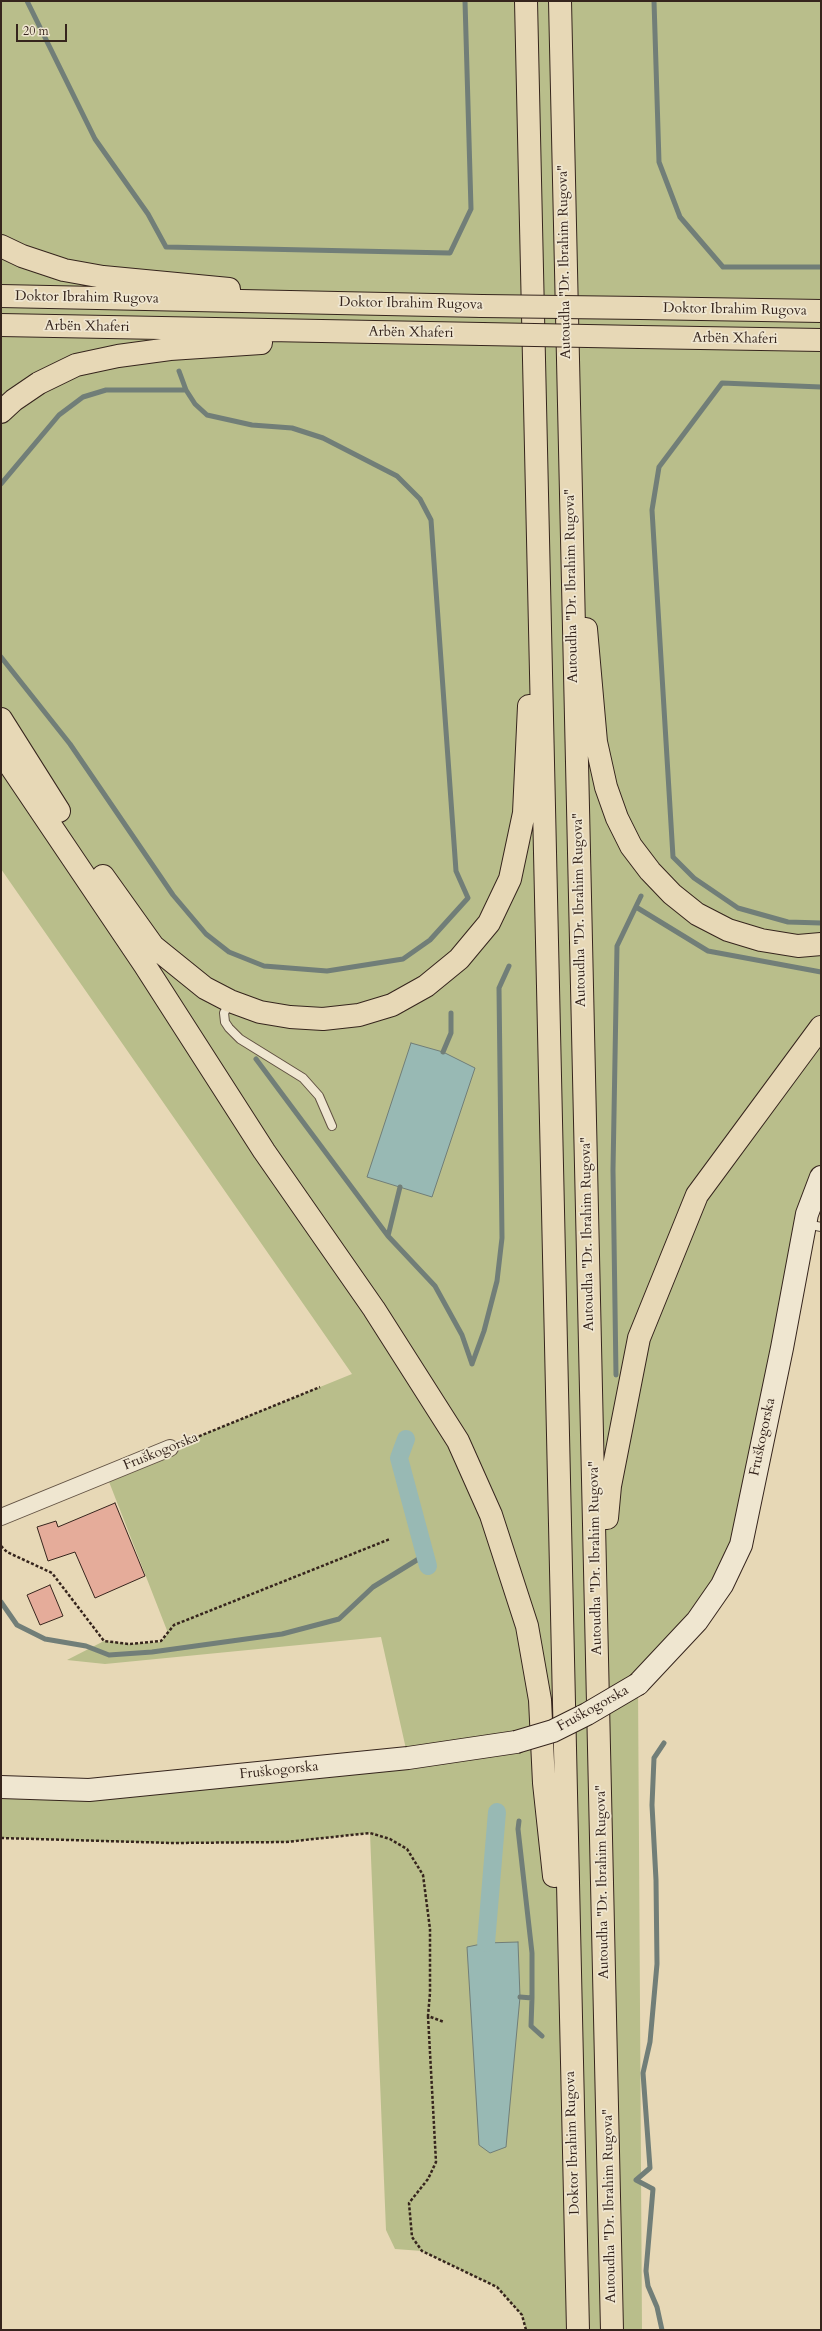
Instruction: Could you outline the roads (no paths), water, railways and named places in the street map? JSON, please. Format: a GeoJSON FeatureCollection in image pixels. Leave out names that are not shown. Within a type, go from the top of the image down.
{"type":"FeatureCollection","features":[{"type":"Feature","properties":{"kind":"highway"},"geometry":{"type":"LineString","coordinates":[[515,1],[528,128]]}},
{"type":"Feature","properties":{"kind":"highway"},"geometry":{"type":"LineString","coordinates":[[526,1],[568,1956]]}},
{"type":"Feature","properties":{"kind":"highway"},"geometry":{"type":"LineString","coordinates":[[560,1],[563,138]]}},
{"type":"Feature","properties":{"kind":"highway"},"geometry":{"type":"LineString","coordinates":[[563,138],[569,1]]}},
{"type":"Feature","properties":{"kind":"highway","name":"Autoudha \"Dr. Ibrahim Rugova\""},"geometry":{"type":"LineString","coordinates":[[563,138],[568,423],[598,1619],[612,2330]]}},
{"type":"Feature","properties":{"kind":"highway"},"geometry":{"type":"LineString","coordinates":[[1,246],[22,256],[64,270],[144,281],[196,285],[331,303]]}},
{"type":"Feature","properties":{"kind":"highway","name":"Doktor Ibrahim Rugova"},"geometry":{"type":"LineString","coordinates":[[1,296],[482,306],[821,311]]}},
{"type":"Feature","properties":{"kind":"highway","name":"Arbën Xhaferi"},"geometry":{"type":"LineString","coordinates":[[1,325],[821,340]]}},
{"type":"Feature","properties":{"kind":"highway"},"geometry":{"type":"LineString","coordinates":[[1,412],[14,400],[39,382],[76,365],[118,356],[170,349],[384,333]]}},
{"type":"Feature","properties":{"kind":"highway"},"geometry":{"type":"LineString","coordinates":[[568,423],[596,742],[606,787],[631,846],[650,872],[672,894],[697,914],[728,930],[761,940],[798,946],[821,944]]}},
{"type":"Feature","properties":{"kind":"highway"},"geometry":{"type":"LineString","coordinates":[[1,719],[53,803],[153,946],[205,988],[230,1001],[260,1012],[290,1017],[323,1019],[372,1011],[392,1005],[426,986],[459,959],[489,923],[510,879],[524,813],[526,739],[538,561]]}},
{"type":"Feature","properties":{"kind":"highway"},"geometry":{"type":"LineString","coordinates":[[1,752],[144,964],[264,1151],[374,1309],[458,1441],[491,1515],[527,1626],[540,1700],[544,1783],[553,1869],[568,1956]]}},
{"type":"Feature","properties":{"kind":"highway"},"geometry":{"type":"LineString","coordinates":[[598,1619],[610,1486],[639,1338],[697,1195],[821,1027]]}},
{"type":"Feature","properties":{"kind":"highway","name":"Doktor Ibrahim Rugova"},"geometry":{"type":"LineString","coordinates":[[568,1956],[578,2330]]}},
{"type":"Feature","properties":{"kind":"street","name":"Fruškogorska"},"geometry":{"type":"LineString","coordinates":[[1,1787],[89,1790],[429,1756],[516,1742],[553,1731],[587,1714],[638,1684],[697,1621],[722,1585],[741,1545],[814,1226],[807,1214],[821,1177]]}},
{"type":"Feature","properties":{"kind":"street","name":"Fruškogorska"},"geometry":{"type":"LineString","coordinates":[[1,1517],[170,1448]]}},
{"type":"Feature","properties":{"kind":"lane"},"geometry":{"type":"LineString","coordinates":[[230,1001],[224,1014],[229,1028],[240,1039],[303,1078],[319,1096],[332,1126]]}},
{"type":"Feature","properties":{"kind":"water"},"geometry":{"type":"Polygon","coordinates":[[[411,1043],[443,1052],[475,1068],[432,1197],[367,1177],[411,1043]]]}},
{"type":"Feature","properties":{"kind":"water"},"geometry":{"type":"Polygon","coordinates":[[[518,1942],[520,1997],[506,2147],[490,2153],[479,2145],[467,1947],[486,1943],[518,1942]]]}},
{"type":"Feature","properties":{"kind":"waterway"},"geometry":{"type":"LineString","coordinates":[[27,1],[95,139],[148,214],[166,247],[450,253],[471,209],[465,1]]}},
{"type":"Feature","properties":{"kind":"waterway"},"geometry":{"type":"LineString","coordinates":[[654,1],[659,162],[680,217],[723,267],[821,267]]}},
{"type":"Feature","properties":{"kind":"waterway"},"geometry":{"type":"LineString","coordinates":[[1,657],[70,744],[173,895],[206,934],[229,952],[264,966],[327,971],[403,959],[430,940],[468,898],[456,871],[431,520],[420,499],[397,476],[323,438],[292,428],[252,425],[207,415],[195,404],[186,390],[179,371]]}},
{"type":"Feature","properties":{"kind":"waterway"},"geometry":{"type":"LineString","coordinates":[[821,387],[722,383],[659,467],[652,510],[673,857],[694,878],[738,908],[788,922],[821,923]]}},
{"type":"Feature","properties":{"kind":"waterway"},"geometry":{"type":"LineString","coordinates":[[1,484],[59,415],[83,397],[106,390],[186,390]]}},
{"type":"Feature","properties":{"kind":"waterway"},"geometry":{"type":"LineString","coordinates":[[616,1375],[613,1170],[617,946],[641,896]]}},
{"type":"Feature","properties":{"kind":"waterway"},"geometry":{"type":"LineString","coordinates":[[636,907],[708,951],[821,972]]}},
{"type":"Feature","properties":{"kind":"waterway"},"geometry":{"type":"LineString","coordinates":[[472,1364],[484,1331],[497,1281],[502,1238],[499,988],[509,966]]}},
{"type":"Feature","properties":{"kind":"waterway"},"geometry":{"type":"LineString","coordinates":[[443,1052],[451,1033],[451,1013]]}},
{"type":"Feature","properties":{"kind":"waterway"},"geometry":{"type":"LineString","coordinates":[[256,1059],[388,1236]]}},
{"type":"Feature","properties":{"kind":"waterway"},"geometry":{"type":"LineString","coordinates":[[400,1187],[388,1236],[435,1286],[462,1335],[472,1364]]}},
{"type":"Feature","properties":{"kind":"waterway"},"geometry":{"type":"LineString","coordinates":[[406,1439],[399,1458],[428,1566]]}},
{"type":"Feature","properties":{"kind":"waterway"},"geometry":{"type":"LineString","coordinates":[[1,1602],[17,1625],[45,1639],[86,1646],[109,1655],[152,1652],[282,1634],[339,1619],[373,1587],[425,1555]]}},
{"type":"Feature","properties":{"kind":"waterway"},"geometry":{"type":"LineString","coordinates":[[662,2330],[657,2307],[648,2286],[646,2271],[653,2189],[636,2180],[650,2168],[643,2073],[650,2042],[657,1964],[656,1880],[652,1805],[654,1758],[664,1743]]}},
{"type":"Feature","properties":{"kind":"waterway"},"geometry":{"type":"LineString","coordinates":[[486,1943],[497,1812]]}},
{"type":"Feature","properties":{"kind":"waterway"},"geometry":{"type":"LineString","coordinates":[[519,1821],[518,1829],[532,1953],[532,1998],[520,1997]]}},
{"type":"Feature","properties":{"kind":"waterway"},"geometry":{"type":"LineString","coordinates":[[532,1998],[531,2026],[542,2036]]}}]}
